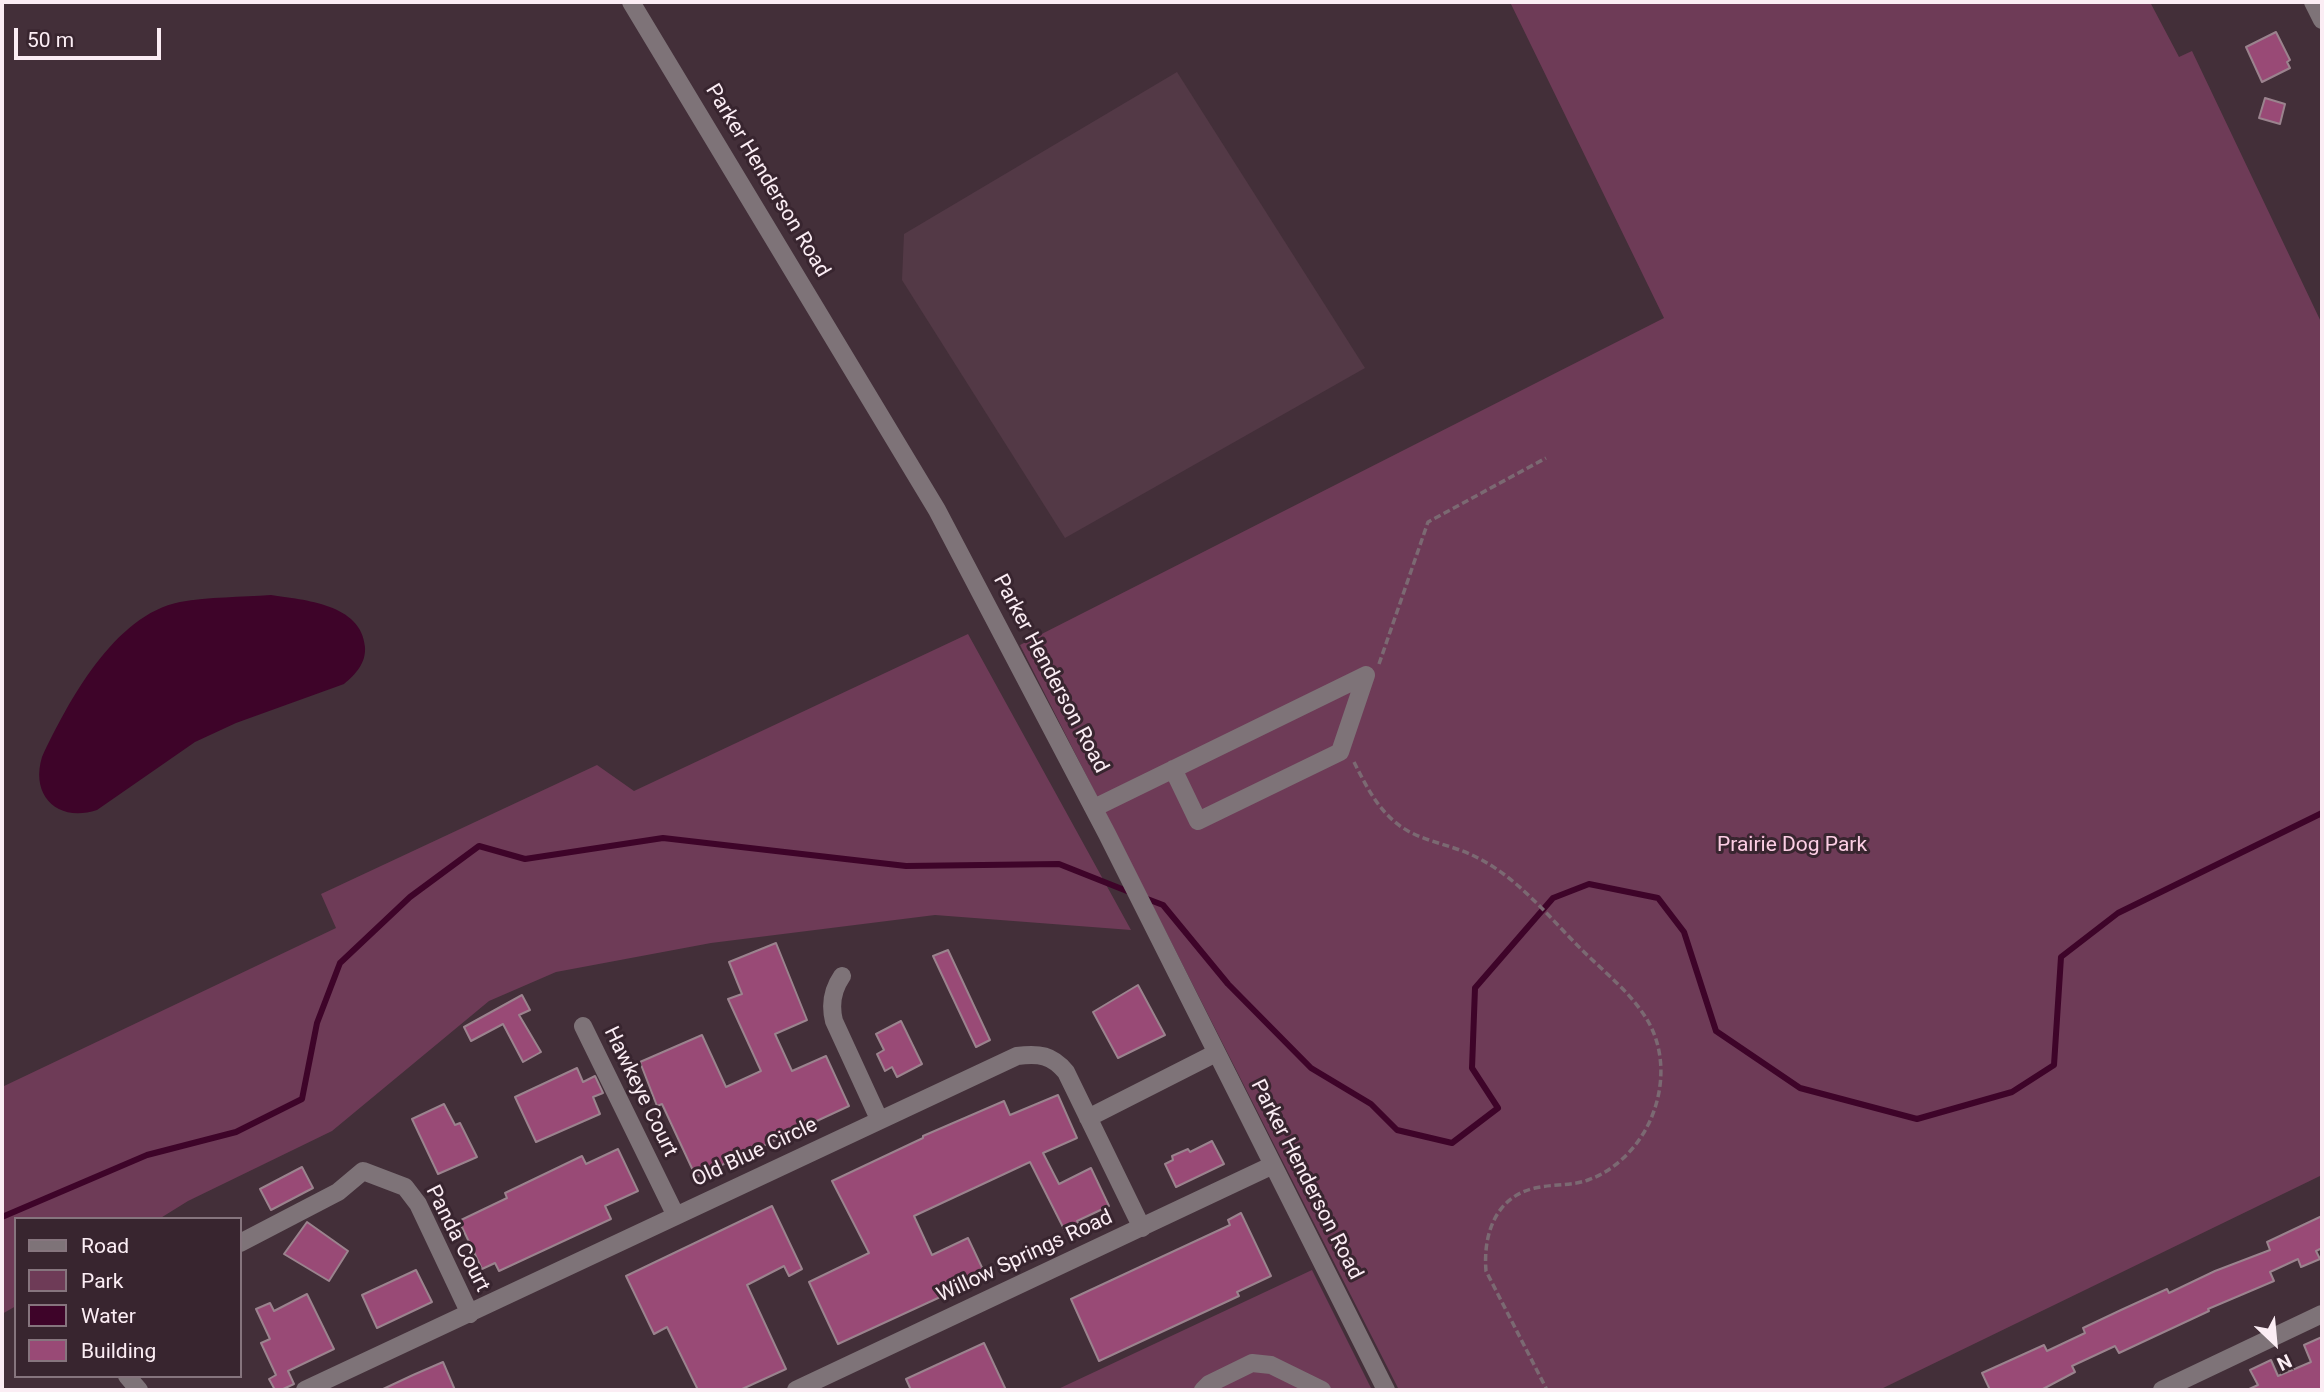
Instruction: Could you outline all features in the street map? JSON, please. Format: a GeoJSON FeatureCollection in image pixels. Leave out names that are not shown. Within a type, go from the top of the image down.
{"type":"FeatureCollection","features":[{"type":"Feature","properties":{"kind":"street","name":"Parker Henderson Road"},"geometry":{"type":"LineString","coordinates":[[631,2],[937,510],[1094,808],[1386,1390]]}},
{"type":"Feature","properties":{"kind":"street"},"geometry":{"type":"LineString","coordinates":[[2313,2],[2322,20]]}},
{"type":"Feature","properties":{"kind":"street"},"geometry":{"type":"LineString","coordinates":[[1094,808],[1173,769],[1279,717],[1366,675],[1340,752],[1328,758],[1198,821],[1173,769]]}},
{"type":"Feature","properties":{"kind":"street"},"geometry":{"type":"LineString","coordinates":[[842,976],[836,984],[831,1008],[834,1021],[880,1119]]}},
{"type":"Feature","properties":{"kind":"street","name":"Hawkeye Court"},"geometry":{"type":"LineString","coordinates":[[583,1026],[676,1216]]}},
{"type":"Feature","properties":{"kind":"street"},"geometry":{"type":"LineString","coordinates":[[1088,1118],[1216,1053]]}},
{"type":"Feature","properties":{"kind":"street","name":"Old Blue Circle"},"geometry":{"type":"LineString","coordinates":[[305,1390],[1017,1056],[1037,1054],[1056,1060],[1061,1066],[1142,1228]]}},
{"type":"Feature","properties":{"kind":"street","name":"Willow Springs Road"},"geometry":{"type":"LineString","coordinates":[[796,1390],[1273,1165]]}},
{"type":"Feature","properties":{"kind":"street","name":"Panda Court"},"geometry":{"type":"LineString","coordinates":[[242,1242],[338,1192],[363,1171],[405,1187],[418,1204],[470,1314]]}},
{"type":"Feature","properties":{"kind":"street"},"geometry":{"type":"LineString","coordinates":[[2162,1390],[2322,1314]]}},
{"type":"Feature","properties":{"kind":"street"},"geometry":{"type":"LineString","coordinates":[[1203,1390],[1209,1384],[1252,1363],[1271,1365],[1296,1384],[1322,1390]]}},
{"type":"Feature","properties":{"kind":"path"},"geometry":{"type":"LineString","coordinates":[[1379,664],[1428,522],[1546,458]]}},
{"type":"Feature","properties":{"kind":"path"},"geometry":{"type":"LineString","coordinates":[[1350,753],[1371,795],[1383,810],[1407,831],[1478,858],[1507,878],[1547,915],[1633,999],[1650,1024],[1660,1051],[1661,1080],[1656,1109],[1641,1140],[1618,1164],[1588,1180],[1534,1188],[1515,1197],[1499,1211],[1489,1230],[1484,1250],[1486,1271],[1547,1390]]}},
{"type":"Feature","properties":{"kind":"shaded area"},"geometry":{"type":"Polygon","coordinates":[[[1177,72],[1365,368],[1065,538],[902,280],[904,234],[1177,72]]]}},
{"type":"Feature","properties":{"kind":"green space","name":"Prairie Dog Park"},"geometry":{"type":"Polygon","coordinates":[[[1510,2],[2150,2],[2179,57],[2192,51],[2322,324],[2322,1175],[1879,1390],[1399,1390],[1020,645],[1664,318],[1510,2]]]}},
{"type":"Feature","properties":{"kind":"green space"},"geometry":{"type":"Polygon","coordinates":[[[968,634],[1131,930],[935,915],[711,943],[556,972],[489,1001],[332,1131],[188,1201],[162,1217],[14,1217],[14,1307],[2,1314],[2,1087],[336,928],[321,894],[597,765],[634,791],[968,634]]]}},
{"type":"Feature","properties":{"kind":"green space"},"geometry":{"type":"Polygon","coordinates":[[[1312,1270],[1372,1390],[1056,1390],[1312,1270]]]}},
{"type":"Feature","properties":{"kind":"water"},"geometry":{"type":"Polygon","coordinates":[[[271,595],[314,602],[343,613],[354,621],[361,633],[365,653],[359,668],[344,684],[236,723],[195,742],[97,810],[70,813],[50,803],[40,784],[42,757],[80,687],[114,642],[134,624],[156,610],[180,602],[271,595]]]}},
{"type":"Feature","properties":{"kind":"building"},"geometry":{"type":"Polygon","coordinates":[[[2276,32],[2290,60],[2287,62],[2290,68],[2262,82],[2246,47],[2276,32]]]}},
{"type":"Feature","properties":{"kind":"building"},"geometry":{"type":"Polygon","coordinates":[[[2265,98],[2285,104],[2280,124],[2259,118],[2265,98]]]}},
{"type":"Feature","properties":{"kind":"building"},"geometry":{"type":"Polygon","coordinates":[[[776,943],[807,1020],[775,1034],[792,1071],[826,1056],[849,1106],[696,1177],[662,1104],[657,1106],[640,1062],[702,1035],[726,1087],[761,1071],[728,999],[742,994],[729,962],[776,943]]]}},
{"type":"Feature","properties":{"kind":"building"},"geometry":{"type":"Polygon","coordinates":[[[948,950],[990,1040],[976,1047],[933,956],[948,950]]]}},
{"type":"Feature","properties":{"kind":"building"},"geometry":{"type":"Polygon","coordinates":[[[1138,985],[1165,1035],[1118,1058],[1093,1012],[1138,985]]]}},
{"type":"Feature","properties":{"kind":"building"},"geometry":{"type":"Polygon","coordinates":[[[522,995],[530,1010],[519,1015],[541,1052],[523,1062],[503,1024],[471,1041],[464,1027],[522,995]]]}},
{"type":"Feature","properties":{"kind":"building"},"geometry":{"type":"Polygon","coordinates":[[[901,1021],[922,1064],[897,1077],[892,1067],[885,1071],[877,1054],[884,1050],[876,1034],[901,1021]]]}},
{"type":"Feature","properties":{"kind":"building"},"geometry":{"type":"Polygon","coordinates":[[[577,1068],[583,1082],[595,1076],[603,1093],[593,1097],[600,1114],[536,1142],[515,1097],[577,1068]]]}},
{"type":"Feature","properties":{"kind":"building"},"geometry":{"type":"Polygon","coordinates":[[[1058,1095],[1077,1138],[1043,1153],[1059,1184],[1091,1168],[1109,1206],[1077,1221],[1082,1230],[1068,1237],[1030,1162],[914,1216],[932,1255],[968,1238],[986,1276],[838,1344],[809,1282],[869,1253],[832,1181],[923,1136],[1004,1101],[1010,1115],[1058,1095]]]}},
{"type":"Feature","properties":{"kind":"building"},"geometry":{"type":"Polygon","coordinates":[[[444,1104],[455,1125],[460,1123],[477,1157],[438,1174],[412,1119],[444,1104]]]}},
{"type":"Feature","properties":{"kind":"building"},"geometry":{"type":"Polygon","coordinates":[[[1212,1141],[1224,1164],[1176,1187],[1165,1164],[1173,1160],[1172,1156],[1188,1149],[1190,1152],[1212,1141]]]}},
{"type":"Feature","properties":{"kind":"building"},"geometry":{"type":"Polygon","coordinates":[[[618,1149],[638,1191],[605,1206],[611,1219],[499,1271],[495,1263],[482,1269],[459,1221],[507,1198],[505,1193],[582,1156],[586,1164],[618,1149]]]}},
{"type":"Feature","properties":{"kind":"building"},"geometry":{"type":"Polygon","coordinates":[[[302,1167],[313,1188],[271,1210],[260,1189],[302,1167]]]}},
{"type":"Feature","properties":{"kind":"building"},"geometry":{"type":"Polygon","coordinates":[[[772,1206],[802,1269],[789,1276],[784,1266],[747,1285],[786,1369],[740,1390],[698,1390],[667,1327],[654,1334],[626,1276],[772,1206]]]}},
{"type":"Feature","properties":{"kind":"building"},"geometry":{"type":"Polygon","coordinates":[[[1241,1213],[1271,1276],[1237,1292],[1239,1296],[1099,1361],[1071,1299],[1230,1225],[1228,1220],[1241,1213]]]}},
{"type":"Feature","properties":{"kind":"building"},"geometry":{"type":"Polygon","coordinates":[[[2322,1216],[2322,1248],[2316,1251],[2320,1259],[2301,1267],[2298,1259],[2270,1272],[2274,1281],[2208,1309],[2209,1311],[2119,1353],[2115,1346],[2072,1366],[2075,1372],[2041,1390],[1990,1390],[1982,1373],[2044,1345],[2047,1351],[2085,1333],[2083,1328],[2167,1289],[2169,1293],[2215,1271],[2270,1250],[2267,1242],[2322,1216]]]}},
{"type":"Feature","properties":{"kind":"building"},"geometry":{"type":"Polygon","coordinates":[[[307,1222],[348,1251],[329,1281],[284,1254],[307,1222]]]}},
{"type":"Feature","properties":{"kind":"building"},"geometry":{"type":"Polygon","coordinates":[[[416,1270],[432,1302],[377,1328],[362,1295],[416,1270]]]}},
{"type":"Feature","properties":{"kind":"building"},"geometry":{"type":"Polygon","coordinates":[[[307,1294],[334,1349],[288,1371],[294,1384],[275,1390],[269,1379],[276,1375],[261,1343],[270,1339],[256,1309],[270,1303],[274,1311],[307,1294]]]}},
{"type":"Feature","properties":{"kind":"building"},"geometry":{"type":"Polygon","coordinates":[[[2322,1337],[2322,1390],[2247,1390],[2258,1385],[2250,1370],[2271,1360],[2278,1376],[2311,1362],[2304,1345],[2322,1337]]]}},
{"type":"Feature","properties":{"kind":"building"},"geometry":{"type":"Polygon","coordinates":[[[984,1343],[1006,1390],[911,1390],[906,1379],[984,1343]]]}},
{"type":"Feature","properties":{"kind":"building"},"geometry":{"type":"Polygon","coordinates":[[[443,1362],[455,1390],[381,1390],[413,1375],[443,1362]]]}},
{"type":"Feature","properties":{"kind":"waterway"},"geometry":{"type":"LineString","coordinates":[[1142,897],[1163,905],[1228,984],[1311,1068],[1371,1104],[1397,1130],[1452,1143],[1498,1108],[1472,1068],[1475,988],[1553,898],[1589,884],[1658,898],[1684,932],[1716,1031],[1800,1088],[1917,1119],[2012,1092],[2054,1065],[2061,957],[2118,913],[2322,813]]}},
{"type":"Feature","properties":{"kind":"waterway"},"geometry":{"type":"LineString","coordinates":[[2,1217],[147,1155],[236,1132],[302,1099],[317,1023],[340,963],[410,897],[479,846],[525,859],[663,838],[906,866],[1059,864],[1132,893]]}}]}
